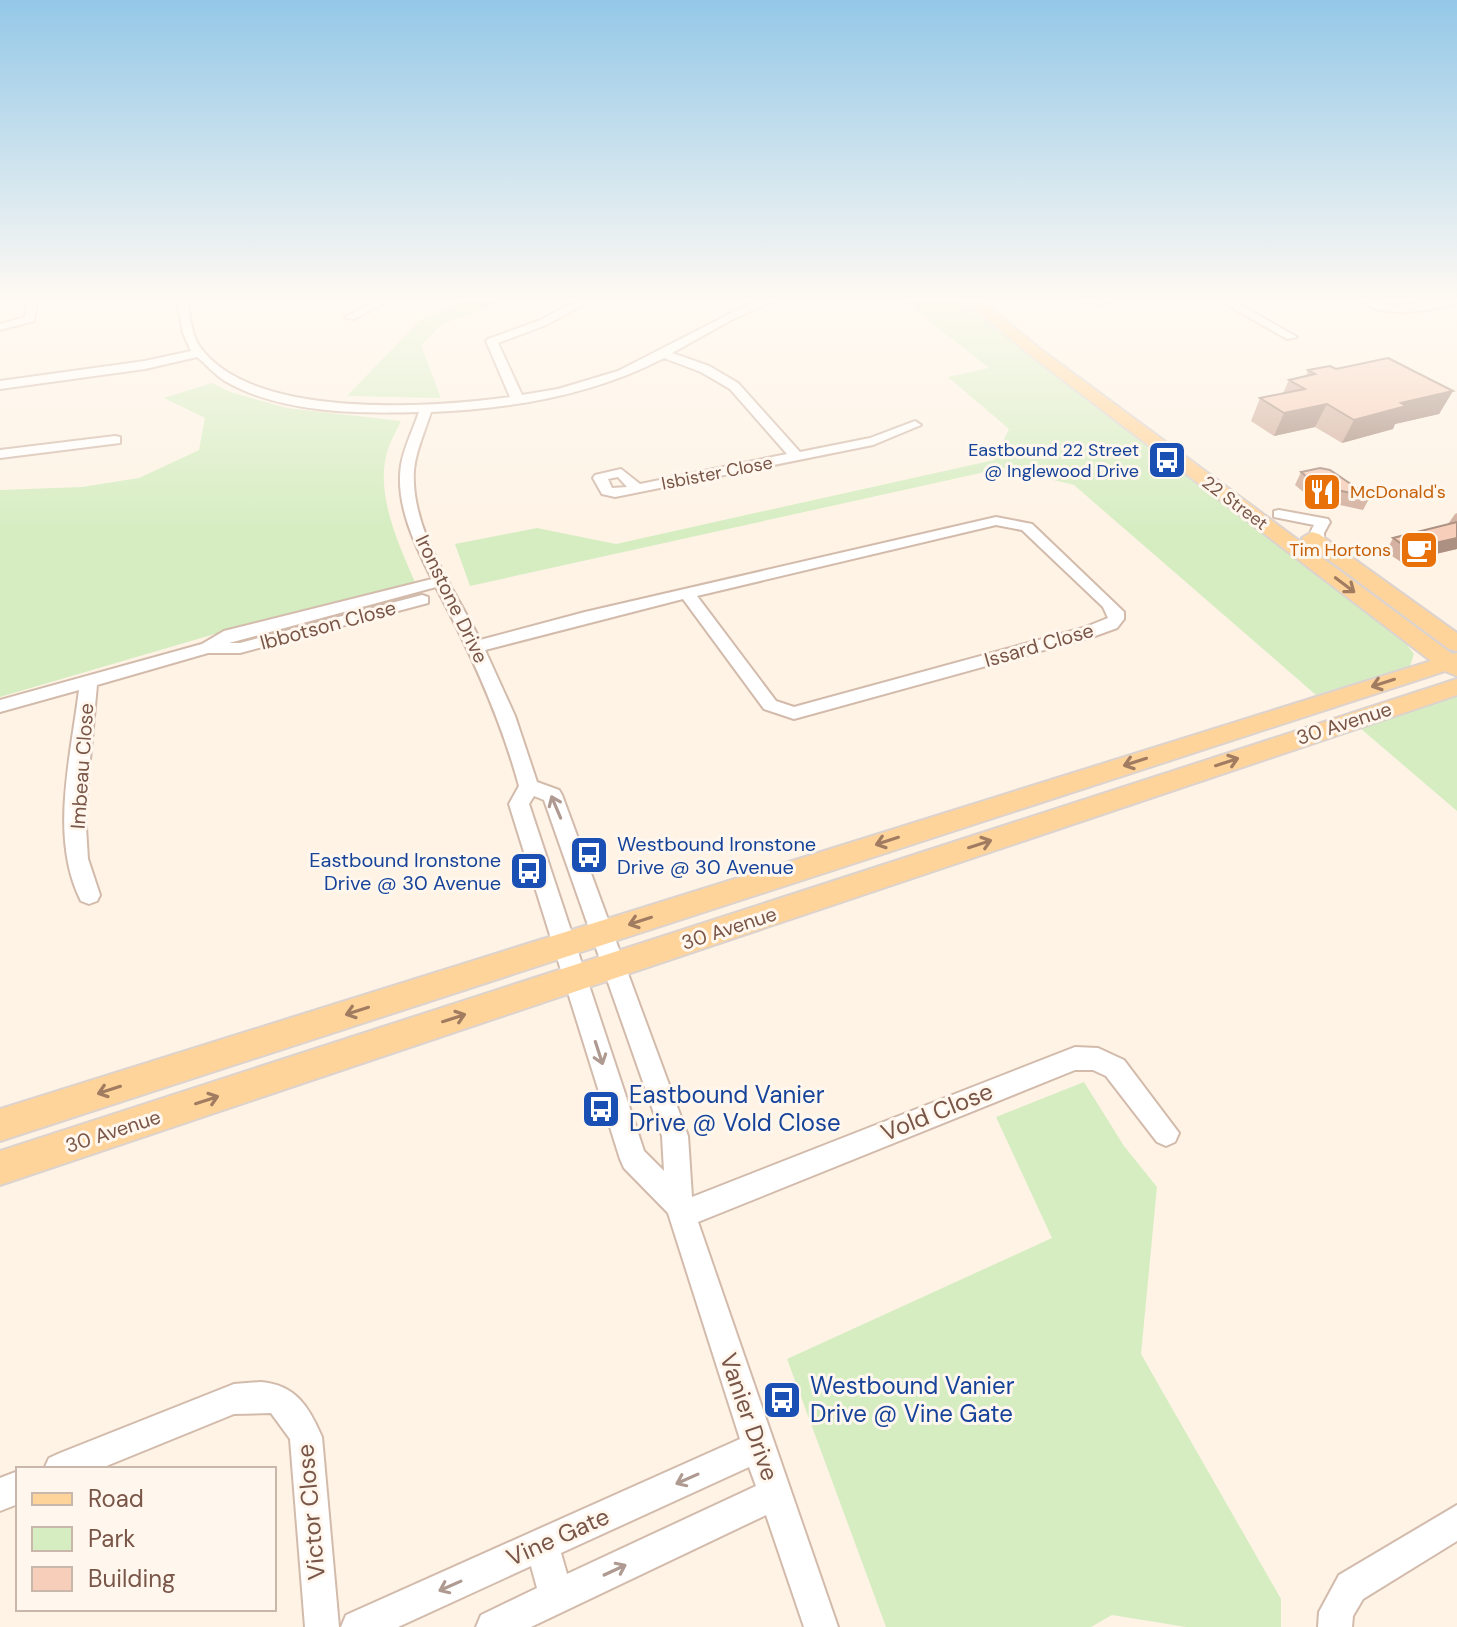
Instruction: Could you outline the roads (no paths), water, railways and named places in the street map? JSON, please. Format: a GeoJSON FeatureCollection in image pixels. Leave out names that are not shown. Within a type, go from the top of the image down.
{"type":"FeatureCollection","features":[{"type":"Feature","properties":{"kind":"main road","name":"22 Street"},"geometry":{"type":"LineString","coordinates":[[1066,375],[1455,664]]}},
{"type":"Feature","properties":{"kind":"main road","name":"22 Street"},"geometry":{"type":"LineString","coordinates":[[1082,375],[1126,403],[1397,601],[1455,664]]}},
{"type":"Feature","properties":{"kind":"main road"},"geometry":{"type":"LineString","coordinates":[[1397,601],[1457,628]]}},
{"type":"Feature","properties":{"kind":"main road","name":"30 Avenue"},"geometry":{"type":"LineString","coordinates":[[0,1125],[1455,664]]}},
{"type":"Feature","properties":{"kind":"main road","name":"30 Avenue"},"geometry":{"type":"LineString","coordinates":[[0,1168],[613,966],[1455,664]]}},
{"type":"Feature","properties":{"kind":"street"},"geometry":{"type":"LineString","coordinates":[[0,385],[73,375]]}},
{"type":"Feature","properties":{"kind":"street"},"geometry":{"type":"LineString","coordinates":[[225,375],[275,395],[324,404],[426,409],[518,400],[615,375]]}},
{"type":"Feature","properties":{"kind":"street"},"geometry":{"type":"LineString","coordinates":[[507,375],[518,400]]}},
{"type":"Feature","properties":{"kind":"street","name":"Isbister Close"},"geometry":{"type":"LineString","coordinates":[[715,375],[734,386],[797,457]]}},
{"type":"Feature","properties":{"kind":"street","name":"Ironstone Drive"},"geometry":{"type":"LineString","coordinates":[[426,409],[410,451],[407,481],[417,526],[444,588],[476,647],[517,742],[529,786],[519,804],[575,979]]}},
{"type":"Feature","properties":{"kind":"street","name":"Isbister Close"},"geometry":{"type":"LineString","coordinates":[[637,489],[873,441],[915,425]]}},
{"type":"Feature","properties":{"kind":"street"},"geometry":{"type":"LineString","coordinates":[[0,454],[115,440]]}},
{"type":"Feature","properties":{"kind":"street","name":"Issard Close"},"geometry":{"type":"LineString","coordinates":[[476,647],[687,593],[1005,520],[1031,530],[1109,604],[1116,612],[1116,619],[1089,632],[794,713],[770,705],[687,593]]}},
{"type":"Feature","properties":{"kind":"street","name":"Ibbotson Close"},"geometry":{"type":"LineString","coordinates":[[0,706],[88,684],[208,648],[240,648],[444,588]]}},
{"type":"Feature","properties":{"kind":"street","name":"Imbeau Close"},"geometry":{"type":"LineString","coordinates":[[88,684],[75,812],[78,859],[89,895]]}},
{"type":"Feature","properties":{"kind":"street"},"geometry":{"type":"LineString","coordinates":[[529,786],[552,795],[602,933]]}},
{"type":"Feature","properties":{"kind":"street","name":"Vanier Drive"},"geometry":{"type":"LineString","coordinates":[[602,933],[675,1136],[681,1210],[758,1447],[821,1627]]}},
{"type":"Feature","properties":{"kind":"street","name":"Vanier Drive"},"geometry":{"type":"LineString","coordinates":[[575,979],[633,1159],[681,1210]]}},
{"type":"Feature","properties":{"kind":"street","name":"Vold Close"},"geometry":{"type":"LineString","coordinates":[[681,1210],[1054,1065],[1085,1056],[1104,1061],[1115,1068],[1166,1133]]}},
{"type":"Feature","properties":{"kind":"street","name":"Victor Close"},"geometry":{"type":"LineString","coordinates":[[65,1467],[234,1399],[262,1396],[282,1400],[296,1413],[306,1437],[322,1627]]}},
{"type":"Feature","properties":{"kind":"street","name":"Vine Gate"},"geometry":{"type":"LineString","coordinates":[[358,1627],[758,1447]]}},
{"type":"Feature","properties":{"kind":"street"},"geometry":{"type":"LineString","coordinates":[[493,1627],[775,1494]]}},
{"type":"Feature","properties":{"kind":"street"},"geometry":{"type":"LineString","coordinates":[[1335,1627],[1336,1612],[1343,1595],[1351,1587],[1457,1522]]}},
{"type":"Feature","properties":{"kind":"street"},"geometry":{"type":"LineString","coordinates":[[542,1545],[557,1597]]}},
{"type":"Feature","properties":{"kind":"place","name":"Eastbound 22 Street @ Inglewood Drive"},"geometry":{"type":"Point","coordinates":[1167,460]}},
{"type":"Feature","properties":{"kind":"place","name":"McDonald's"},"geometry":{"type":"Point","coordinates":[1322,492]}},
{"type":"Feature","properties":{"kind":"place","name":"Tim Hortons"},"geometry":{"type":"Point","coordinates":[1419,550]}},
{"type":"Feature","properties":{"kind":"place","name":"Westbound Ironstone Drive @ 30 Avenue"},"geometry":{"type":"Point","coordinates":[589,855]}},
{"type":"Feature","properties":{"kind":"place","name":"Eastbound Ironstone Drive @ 30 Avenue"},"geometry":{"type":"Point","coordinates":[529,871]}},
{"type":"Feature","properties":{"kind":"place","name":"Eastbound Vanier Drive @ Vold Close"},"geometry":{"type":"Point","coordinates":[601,1109]}},
{"type":"Feature","properties":{"kind":"place","name":"Westbound Vanier Drive @ Vine Gate"},"geometry":{"type":"Point","coordinates":[782,1400]}}]}
